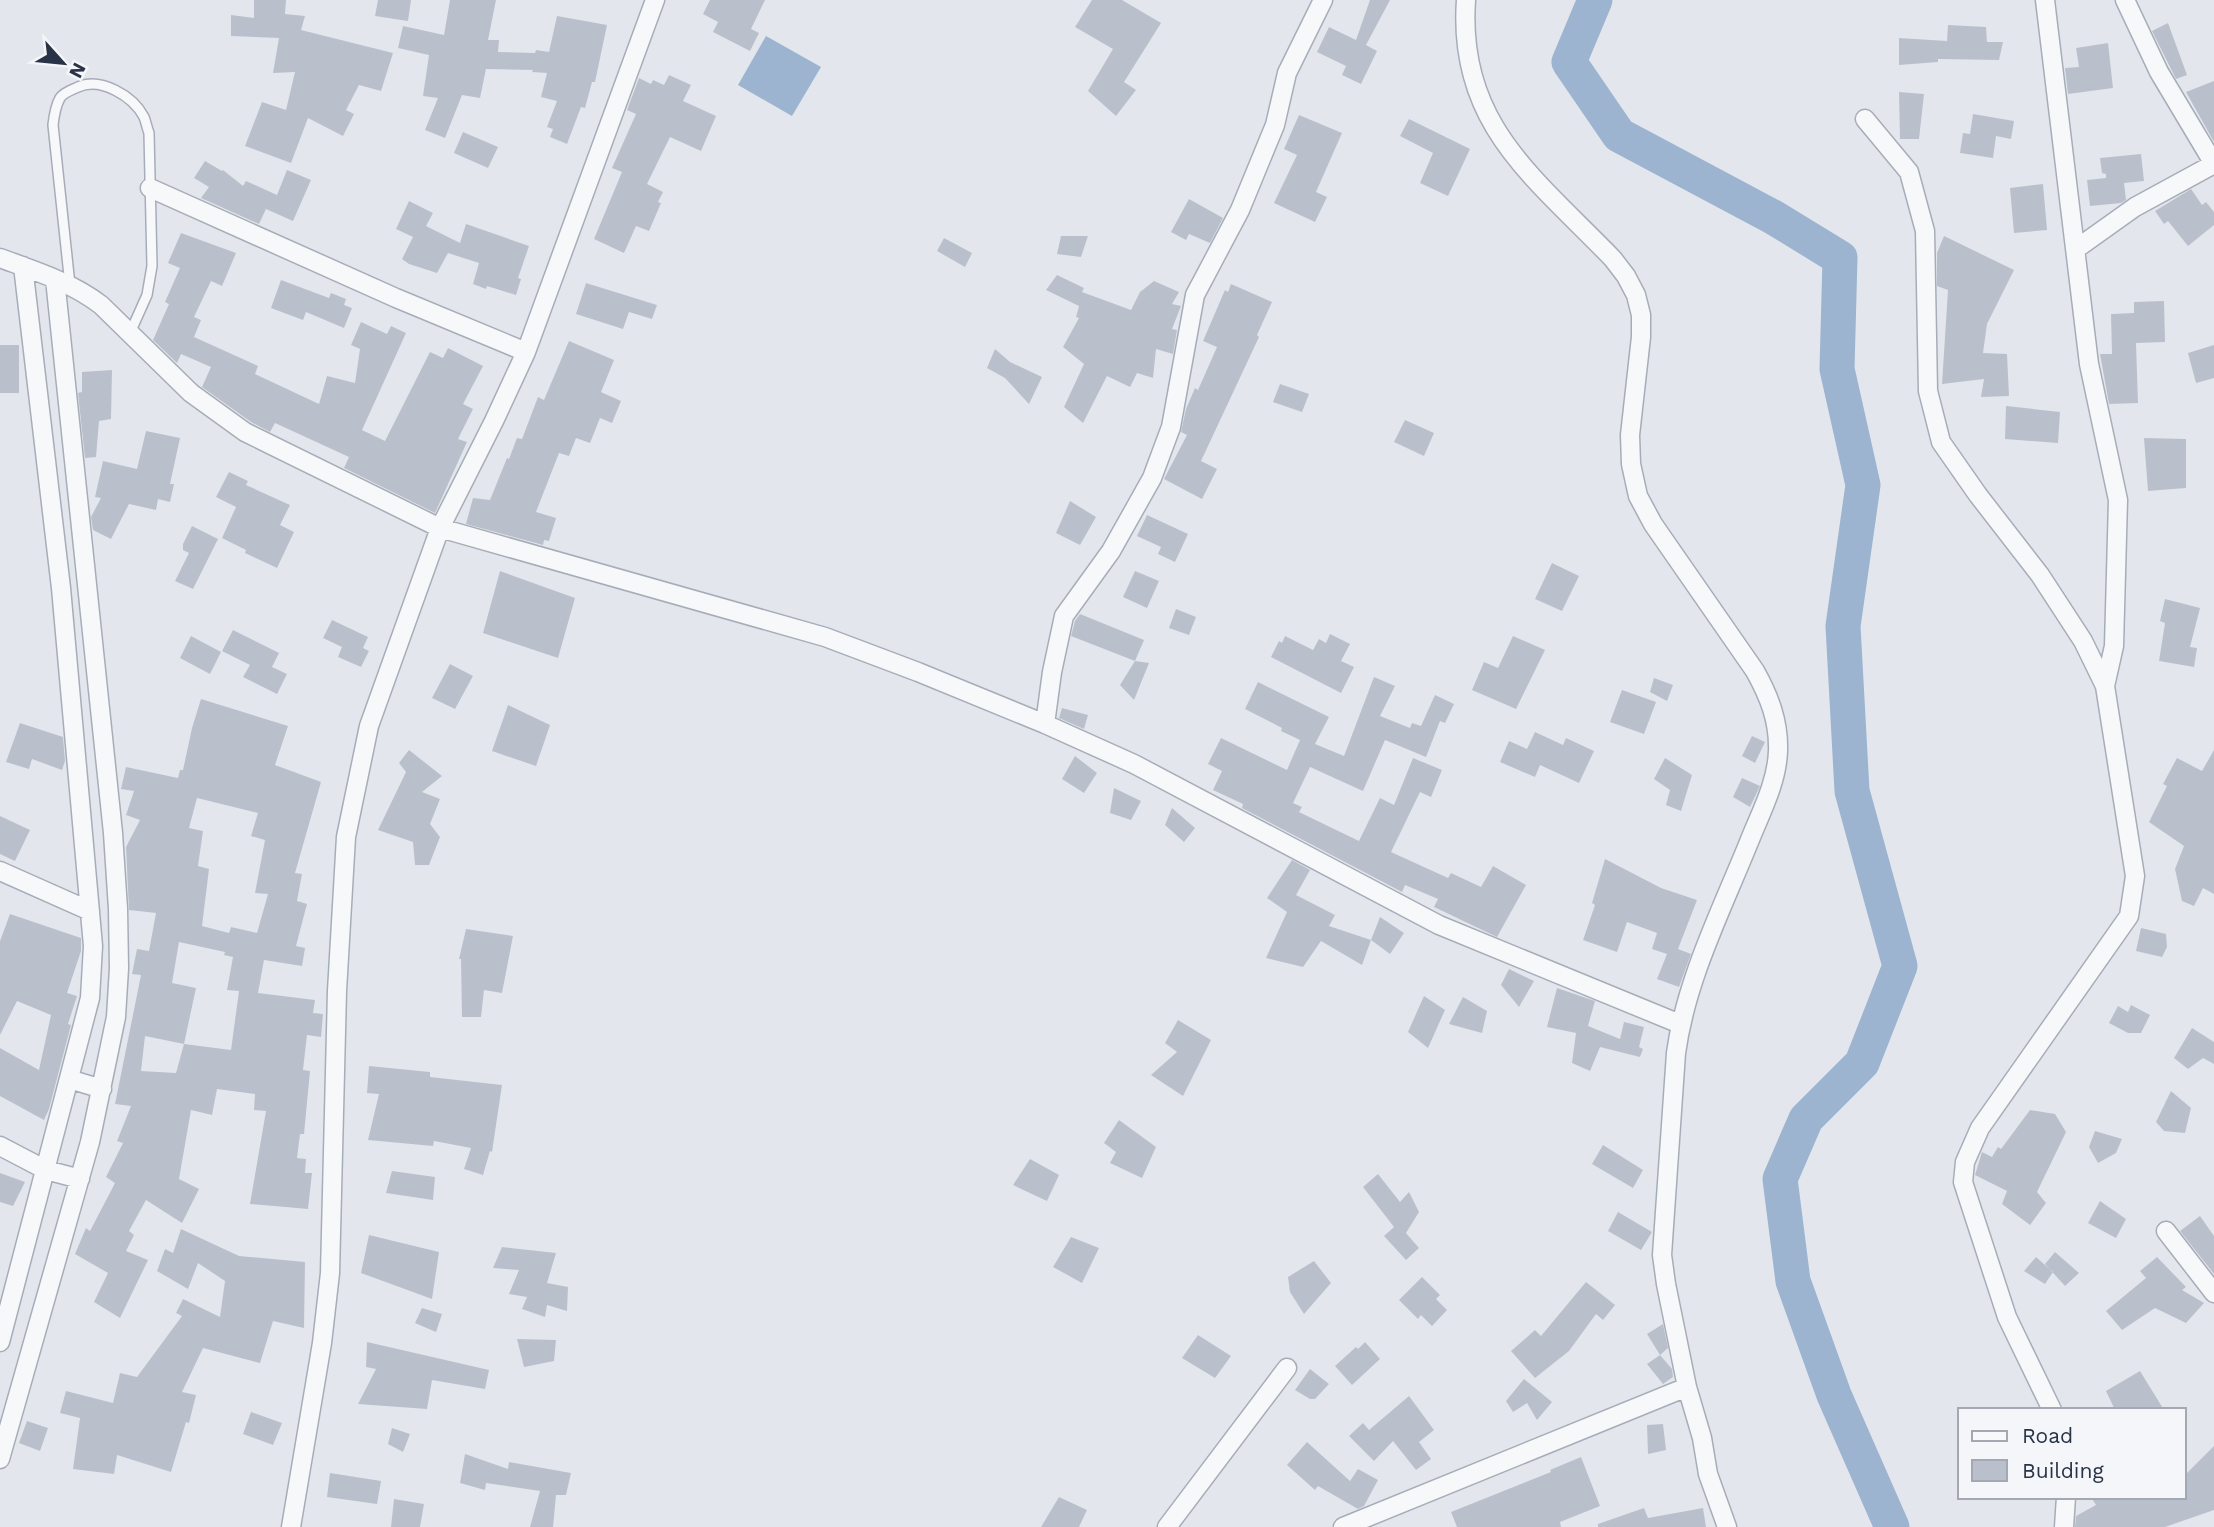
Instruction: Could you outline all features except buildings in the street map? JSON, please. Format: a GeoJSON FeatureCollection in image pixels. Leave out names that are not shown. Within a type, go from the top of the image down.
{"type":"FeatureCollection","features":[{"type":"Feature","properties":{"kind":"street"},"geometry":{"type":"LineString","coordinates":[[291,1527],[322,1343],[330,1273],[337,991],[346,837],[369,726],[440,528],[526,352],[655,0]]}},
{"type":"Feature","properties":{"kind":"street"},"geometry":{"type":"LineString","coordinates":[[1045,724],[1052,672],[1064,616],[1111,551],[1152,478],[1171,428],[1195,295],[1240,210],[1275,125],[1287,73],[1323,0]]}},
{"type":"Feature","properties":{"kind":"street"},"geometry":{"type":"LineString","coordinates":[[1466,0],[1466,56],[1474,85],[1489,120],[1511,153],[1613,259],[1636,295],[1641,315],[1641,337],[1630,435],[1630,464],[1638,496],[1653,524],[1755,671],[1774,712],[1778,754],[1768,794],[1693,979],[1679,1024],[1662,1255],[1671,1312],[1702,1438],[1708,1474],[1727,1527]]}},
{"type":"Feature","properties":{"kind":"street"},"geometry":{"type":"LineString","coordinates":[[2045,0],[2089,364],[2118,500],[2114,646],[2105,686]]}},
{"type":"Feature","properties":{"kind":"street"},"geometry":{"type":"LineString","coordinates":[[2076,248],[2136,207],[2214,164],[2160,72],[2125,0]]}},
{"type":"Feature","properties":{"kind":"street"},"geometry":{"type":"LineString","coordinates":[[1865,119],[1909,172],[1925,231],[1928,391],[1941,442],[2040,575],[2082,641],[2105,686],[2135,876],[2129,916],[1980,1128],[1965,1162],[1963,1182],[2007,1317],[2051,1408]]}},
{"type":"Feature","properties":{"kind":"street"},"geometry":{"type":"LineString","coordinates":[[150,188],[396,298],[526,352]]}},
{"type":"Feature","properties":{"kind":"street"},"geometry":{"type":"LineString","coordinates":[[0,258],[46,275],[101,305],[191,393],[245,432],[440,528],[825,637],[918,672],[1135,764],[1439,925],[1679,1024]]}},
{"type":"Feature","properties":{"kind":"street"},"geometry":{"type":"LineString","coordinates":[[0,1459],[12,1347],[64,1175],[86,1085],[116,1017],[105,946],[90,911],[88,743],[46,275]]}},
{"type":"Feature","properties":{"kind":"street"},"geometry":{"type":"LineString","coordinates":[[12,1347],[64,1175],[86,1085],[90,998],[105,946],[113,833],[88,743],[61,588],[46,275]]}},
{"type":"Feature","properties":{"kind":"street"},"geometry":{"type":"LineString","coordinates":[[0,871],[90,911]]}},
{"type":"Feature","properties":{"kind":"street"},"geometry":{"type":"LineString","coordinates":[[0,1146],[64,1175]]}},
{"type":"Feature","properties":{"kind":"street"},"geometry":{"type":"LineString","coordinates":[[2166,1230],[2214,1293]]}},
{"type":"Feature","properties":{"kind":"street"},"geometry":{"type":"LineString","coordinates":[[1167,1527],[1287,1368]]}},
{"type":"Feature","properties":{"kind":"street"},"geometry":{"type":"LineString","coordinates":[[1343,1527],[1688,1387]]}},
{"type":"Feature","properties":{"kind":"street"},"geometry":{"type":"LineString","coordinates":[[2064,1527],[2066,1499]]}},
{"type":"Feature","properties":{"kind":"lane"},"geometry":{"type":"LineString","coordinates":[[46,275],[55,110],[65,93],[87,83],[98,83],[136,106],[149,133],[151,280],[130,333]]}},
{"type":"Feature","properties":{"kind":"water"},"geometry":{"type":"Polygon","coordinates":[[[766,36],[821,67],[792,116],[738,85],[766,36]]]}},
{"type":"Feature","properties":{"kind":"waterway"},"geometry":{"type":"LineString","coordinates":[[1595,0],[1569,62],[1619,135],[1773,217],[1840,258],[1837,369],[1863,485],[1843,626],[1852,791],[1900,966],[1862,1063],[1806,1119],[1780,1179],[1793,1281],[1834,1395],[1892,1527]]}}]}
